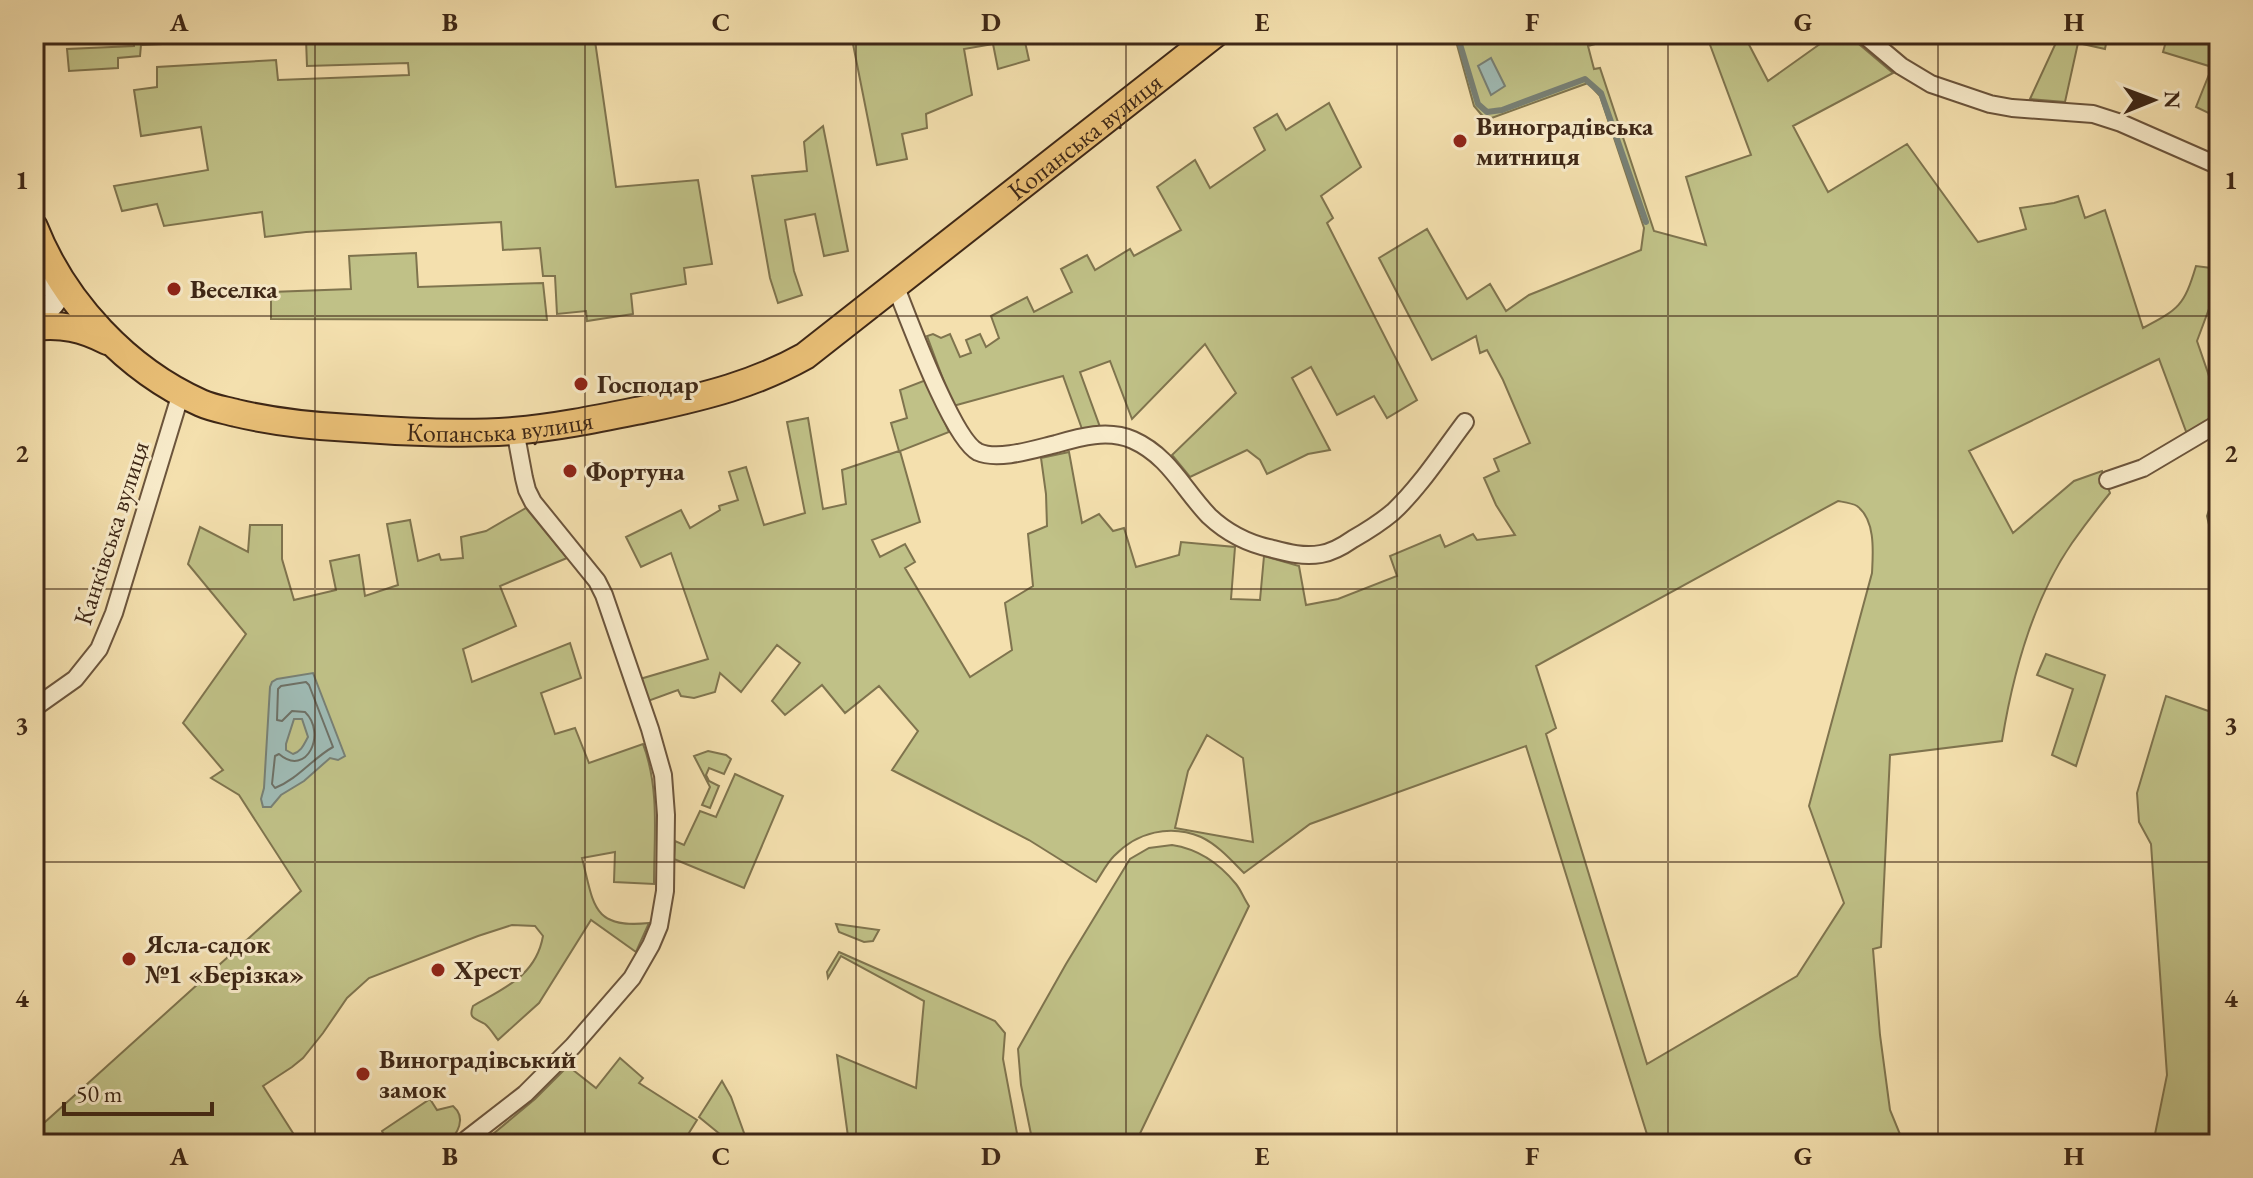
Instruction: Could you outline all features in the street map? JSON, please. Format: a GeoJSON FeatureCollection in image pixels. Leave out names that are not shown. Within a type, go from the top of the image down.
{"type":"FeatureCollection","features":[{"type":"Feature","properties":{"kind":"highway","name":"Копанська вулиця"},"geometry":{"type":"LineString","coordinates":[[34,227],[49,262],[63,283],[115,345],[166,386],[205,405],[280,423],[425,432],[515,430],[611,416],[744,385],[805,356],[1215,34]]}},
{"type":"Feature","properties":{"kind":"highway"},"geometry":{"type":"LineString","coordinates":[[34,327],[53,325],[77,328],[115,345]]}},
{"type":"Feature","properties":{"kind":"main road"},"geometry":{"type":"LineString","coordinates":[[34,289],[53,280],[63,283],[54,304],[34,317]]}},
{"type":"Feature","properties":{"kind":"street"},"geometry":{"type":"LineString","coordinates":[[1863,34],[1901,66],[1931,84],[1990,104],[2093,114],[2219,166]]}},
{"type":"Feature","properties":{"kind":"street"},"geometry":{"type":"LineString","coordinates":[[895,285],[946,408],[961,434],[978,452],[1006,454],[1097,435],[1125,436],[1151,450],[1169,466],[1204,510],[1224,528],[1241,539],[1291,554],[1309,556],[1338,549],[1384,519],[1407,496],[1465,422]]}},
{"type":"Feature","properties":{"kind":"street","name":"Канківська вулиця"},"geometry":{"type":"LineString","coordinates":[[34,708],[75,679],[99,649],[114,613],[181,393]]}},
{"type":"Feature","properties":{"kind":"street"},"geometry":{"type":"LineString","coordinates":[[2108,480],[2153,462],[2219,423]]}},
{"type":"Feature","properties":{"kind":"street"},"geometry":{"type":"LineString","coordinates":[[465,1144],[467,1139],[550,1071],[632,978],[659,926],[665,891],[666,794],[650,729],[597,581],[533,502],[527,490],[515,430]]}},
{"type":"Feature","properties":{"kind":"green space"},"geometry":{"type":"Polygon","coordinates":[[[134,34],[594,34],[616,187],[698,180],[712,264],[684,268],[686,284],[631,294],[633,314],[587,321],[586,311],[557,314],[555,276],[543,276],[540,248],[503,250],[501,222],[265,237],[262,212],[164,226],[157,204],[122,211],[114,186],[208,170],[201,127],[141,136],[134,90],[157,87],[157,67],[276,60],[278,80],[409,75],[408,63],[307,66],[306,39],[141,45],[140,56],[118,58],[118,68],[69,71],[67,49],[134,46],[134,34]]]}},
{"type":"Feature","properties":{"kind":"green space"},"geometry":{"type":"Polygon","coordinates":[[[851,34],[1048,34],[1025,42],[1029,60],[998,69],[993,44],[964,49],[972,95],[926,114],[927,128],[902,134],[907,159],[877,165],[851,34]]]}},
{"type":"Feature","properties":{"kind":"green space"},"geometry":{"type":"Polygon","coordinates":[[[1454,34],[1630,34],[1588,46],[1594,69],[1600,68],[1654,231],[1706,245],[1686,177],[1751,155],[1706,34],[1741,34],[1745,37],[1768,81],[1834,34],[1847,34],[1893,73],[1793,126],[1828,192],[1907,144],[1978,242],[2026,229],[2020,208],[2078,196],[2085,218],[2105,210],[2143,328],[2178,305],[2188,290],[2196,266],[2219,269],[2219,282],[2197,341],[2219,405],[2219,416],[2187,434],[2159,359],[1969,451],[2013,533],[2074,481],[2102,471],[2110,493],[2058,565],[2035,613],[2018,664],[2002,741],[1890,755],[1881,947],[1873,949],[1890,1110],[1904,1144],[1650,1144],[1526,746],[1310,824],[1244,873],[1207,840],[1189,833],[1166,831],[1143,836],[1123,848],[1096,882],[1029,840],[892,770],[918,731],[879,686],[845,713],[822,685],[785,715],[772,701],[800,663],[777,645],[741,692],[720,673],[715,692],[694,698],[681,696],[678,690],[648,701],[640,679],[708,659],[671,553],[641,567],[626,537],[681,510],[690,528],[720,510],[719,506],[738,500],[729,472],[746,467],[764,525],[805,513],[787,422],[808,418],[823,509],[846,504],[842,470],[899,451],[891,423],[907,418],[900,390],[926,380],[949,432],[900,451],[920,522],[872,540],[880,557],[905,544],[915,562],[905,568],[970,677],[1012,650],[1005,603],[1033,586],[1028,534],[1047,526],[1041,458],[1069,452],[1082,523],[1099,514],[1113,531],[1124,528],[1136,567],[1179,555],[1181,542],[1235,547],[1231,599],[1260,600],[1264,556],[1299,566],[1306,605],[1338,599],[1397,576],[1390,556],[1440,535],[1445,547],[1473,534],[1477,540],[1515,535],[1484,478],[1499,471],[1494,459],[1530,443],[1503,380],[1487,350],[1480,353],[1476,336],[1432,360],[1379,258],[1427,229],[1467,299],[1490,284],[1506,311],[1529,295],[1641,250],[1644,228],[1600,96],[1588,83],[1486,120],[1474,106],[1454,34]],[[1838,501],[1536,666],[1556,728],[1546,734],[1647,1064],[1797,976],[1844,903],[1809,806],[1872,573],[1873,547],[1868,520],[1863,512],[1855,505],[1838,501]],[[1207,735],[1188,771],[1175,828],[1253,842],[1243,758],[1207,735]]]}},
{"type":"Feature","properties":{"kind":"green space"},"geometry":{"type":"Polygon","coordinates":[[[2060,34],[2108,34],[2105,49],[2078,43],[2065,102],[2030,99],[2060,34]]]}},
{"type":"Feature","properties":{"kind":"green space"},"geometry":{"type":"Polygon","coordinates":[[[2168,34],[2219,34],[2219,118],[2196,107],[2212,67],[2163,52],[2168,34]]]}},
{"type":"Feature","properties":{"kind":"green space"},"geometry":{"type":"Polygon","coordinates":[[[1329,103],[1361,167],[1321,196],[1333,218],[1327,223],[1417,400],[1387,418],[1374,396],[1337,415],[1311,367],[1292,378],[1330,450],[1308,454],[1267,474],[1260,460],[1247,450],[1190,477],[1172,455],[1236,393],[1205,344],[1132,419],[1110,361],[1080,372],[1100,427],[1082,429],[1063,376],[953,406],[927,336],[933,334],[941,338],[950,334],[960,357],[971,353],[966,340],[980,334],[986,347],[999,338],[991,316],[1027,297],[1034,312],[1072,292],[1061,269],[1087,255],[1095,270],[1130,249],[1134,256],[1181,230],[1157,187],[1195,160],[1210,188],[1265,150],[1254,128],[1277,114],[1286,130],[1329,103]]]}},
{"type":"Feature","properties":{"kind":"green space"},"geometry":{"type":"Polygon","coordinates":[[[823,126],[848,251],[824,256],[815,214],[785,220],[794,271],[802,295],[778,303],[770,278],[752,176],[807,171],[804,142],[823,126]]]}},
{"type":"Feature","properties":{"kind":"green space"},"geometry":{"type":"Polygon","coordinates":[[[416,253],[418,287],[543,283],[547,320],[271,319],[271,292],[351,289],[349,256],[416,253]]]}},
{"type":"Feature","properties":{"kind":"green space"},"geometry":{"type":"Polygon","coordinates":[[[2219,481],[2219,567],[2207,516],[2219,481]]]}},
{"type":"Feature","properties":{"kind":"green space"},"geometry":{"type":"Polygon","coordinates":[[[526,508],[567,558],[500,586],[516,626],[463,649],[472,682],[570,643],[581,678],[541,693],[555,734],[575,728],[589,763],[643,744],[654,796],[654,884],[614,882],[615,852],[582,858],[593,901],[606,917],[630,924],[649,923],[636,952],[591,920],[539,1003],[498,1040],[487,1026],[472,1016],[473,1006],[526,971],[539,950],[543,936],[535,926],[512,925],[369,978],[347,998],[303,1058],[263,1086],[300,1144],[34,1144],[34,1132],[301,891],[239,795],[211,778],[223,770],[183,723],[246,634],[188,564],[200,527],[248,552],[250,525],[282,525],[282,559],[294,600],[336,590],[330,561],[359,555],[365,596],[398,585],[387,524],[410,520],[418,561],[439,554],[441,560],[463,558],[461,537],[486,531],[526,508]]]}},
{"type":"Feature","properties":{"kind":"green space"},"geometry":{"type":"Polygon","coordinates":[[[2046,654],[2105,675],[2076,766],[2052,755],[2073,689],[2037,675],[2046,654]]]}},
{"type":"Feature","properties":{"kind":"green space"},"geometry":{"type":"Polygon","coordinates":[[[2219,688],[2219,1144],[2153,1144],[2167,1075],[2151,844],[2139,822],[2137,793],[2166,696],[2217,714],[2219,688]]]}},
{"type":"Feature","properties":{"kind":"green space"},"geometry":{"type":"Polygon","coordinates":[[[708,751],[731,759],[724,774],[709,768],[706,775],[709,781],[719,786],[710,808],[702,805],[710,787],[694,756],[708,751]]]}},
{"type":"Feature","properties":{"kind":"green space"},"geometry":{"type":"Polygon","coordinates":[[[735,774],[783,796],[744,888],[674,859],[675,841],[684,845],[700,811],[716,817],[735,774]]]}},
{"type":"Feature","properties":{"kind":"green space"},"geometry":{"type":"Polygon","coordinates":[[[1172,845],[1191,850],[1215,863],[1236,884],[1249,906],[1135,1144],[1033,1144],[1021,1085],[1018,1049],[1130,859],[1149,848],[1172,845]]]}},
{"type":"Feature","properties":{"kind":"green space"},"geometry":{"type":"Polygon","coordinates":[[[836,924],[879,930],[873,941],[864,942],[839,932],[836,924]]]}},
{"type":"Feature","properties":{"kind":"green space"},"geometry":{"type":"Polygon","coordinates":[[[839,952],[995,1021],[1005,1033],[1003,1059],[1019,1144],[849,1144],[837,1055],[916,1088],[924,1001],[841,956],[828,978],[827,972],[839,952]]]}},
{"type":"Feature","properties":{"kind":"green space"},"geometry":{"type":"Polygon","coordinates":[[[620,1058],[643,1078],[639,1083],[697,1120],[682,1144],[481,1144],[535,1099],[568,1066],[596,1088],[620,1058]]]}},
{"type":"Feature","properties":{"kind":"green space"},"geometry":{"type":"Polygon","coordinates":[[[722,1081],[748,1144],[732,1144],[699,1117],[722,1081]]]}},
{"type":"Feature","properties":{"kind":"green space"},"geometry":{"type":"Polygon","coordinates":[[[430,1099],[437,1110],[453,1106],[460,1116],[457,1131],[446,1144],[364,1144],[372,1138],[376,1143],[385,1137],[382,1131],[430,1099]]]}},
{"type":"Feature","properties":{"kind":"water"},"geometry":{"type":"Polygon","coordinates":[[[1491,58],[1505,86],[1491,95],[1478,66],[1491,58]]]}},
{"type":"Feature","properties":{"kind":"water"},"geometry":{"type":"Polygon","coordinates":[[[313,673],[345,756],[338,760],[330,758],[304,781],[281,795],[271,807],[263,807],[261,799],[270,687],[277,679],[313,673]],[[294,719],[286,744],[286,750],[293,754],[301,749],[308,737],[302,719],[294,719]]]}},
{"type":"Feature","properties":{"kind":"waterway"},"geometry":{"type":"LineString","coordinates":[[1457,34],[1478,104],[1487,112],[1502,110],[1585,79],[1601,93],[1646,222]]}},
{"type":"Feature","properties":{"kind":"place","name":"Виноградівська митниця"},"geometry":{"type":"Point","coordinates":[1460,141]}},
{"type":"Feature","properties":{"kind":"place","name":"Веселка"},"geometry":{"type":"Point","coordinates":[174,289]}},
{"type":"Feature","properties":{"kind":"place","name":"Господар"},"geometry":{"type":"Point","coordinates":[581,384]}},
{"type":"Feature","properties":{"kind":"place","name":"Фортуна"},"geometry":{"type":"Point","coordinates":[570,471]}},
{"type":"Feature","properties":{"kind":"place","name":"Ясла-садок №1 «Берізка»"},"geometry":{"type":"Point","coordinates":[129,959]}},
{"type":"Feature","properties":{"kind":"place","name":"Хрест"},"geometry":{"type":"Point","coordinates":[438,970]}},
{"type":"Feature","properties":{"kind":"place","name":"Виноградівський замок"},"geometry":{"type":"Point","coordinates":[363,1074]}}]}
